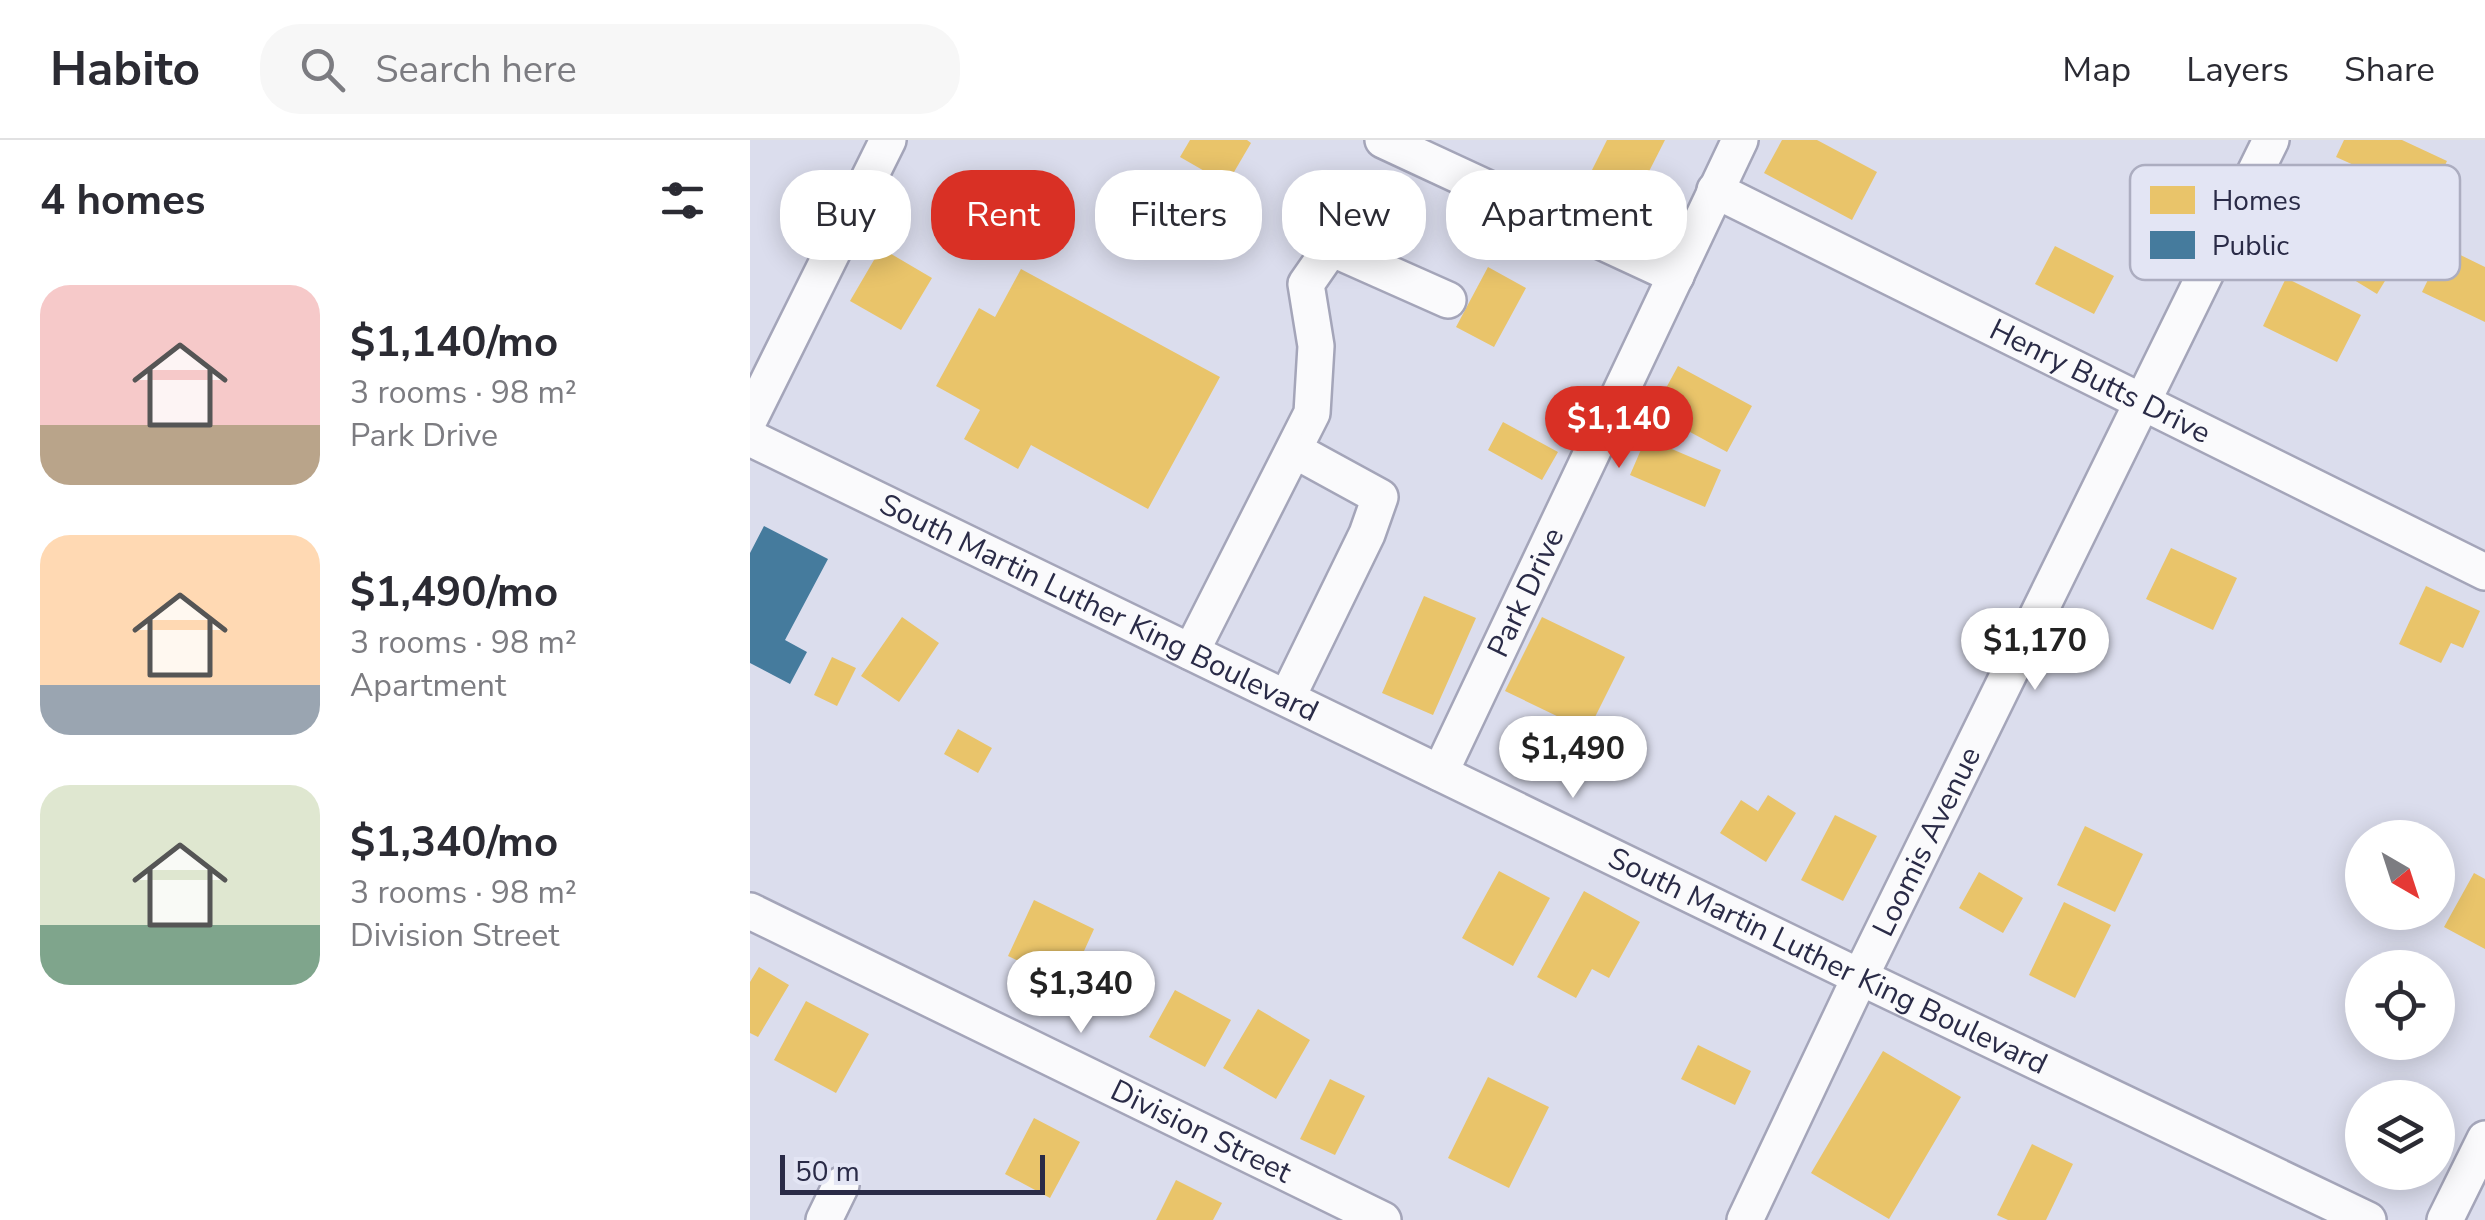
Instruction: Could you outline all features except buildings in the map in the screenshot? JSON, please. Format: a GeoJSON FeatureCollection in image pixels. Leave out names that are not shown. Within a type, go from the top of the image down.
{"type":"FeatureCollection","features":[{"type":"Feature","properties":{"kind":"street"},"geometry":{"type":"LineString","coordinates":[[750,418],[888,140]]}},
{"type":"Feature","properties":{"kind":"street"},"geometry":{"type":"LineString","coordinates":[[1382,140],[1676,276]]}},
{"type":"Feature","properties":{"kind":"street","name":"Park Drive"},"geometry":{"type":"LineString","coordinates":[[1440,773],[1740,140]]}},
{"type":"Feature","properties":{"kind":"street","name":"Loomis Avenue"},"geometry":{"type":"LineString","coordinates":[[2259,165],[2271,140]]}},
{"type":"Feature","properties":{"kind":"street","name":"Henry Butts Drive"},"geometry":{"type":"LineString","coordinates":[[1716,190],[2485,572]]}},
{"type":"Feature","properties":{"kind":"street"},"geometry":{"type":"LineString","coordinates":[[1191,652],[1312,412],[1316,346],[1306,284],[1330,248],[1448,300]]}},
{"type":"Feature","properties":{"kind":"street","name":"Loomis Avenue"},"geometry":{"type":"LineString","coordinates":[[1746,1220],[1860,977],[2202,280]]}},
{"type":"Feature","properties":{"kind":"street","name":"South Martin Luther King Boulevard"},"geometry":{"type":"LineString","coordinates":[[750,438],[2368,1220]]}},
{"type":"Feature","properties":{"kind":"street"},"geometry":{"type":"LineString","coordinates":[[1287,698],[1380,497],[1294,450]]}},
{"type":"Feature","properties":{"kind":"street","name":"Division Street"},"geometry":{"type":"LineString","coordinates":[[750,911],[1383,1220]]}},
{"type":"Feature","properties":{"kind":"street"},"geometry":{"type":"LineString","coordinates":[[2444,1220],[2485,1139]]}},
{"type":"Feature","properties":{"kind":"street"},"geometry":{"type":"LineString","coordinates":[[824,1220],[841,1185]]}}]}
